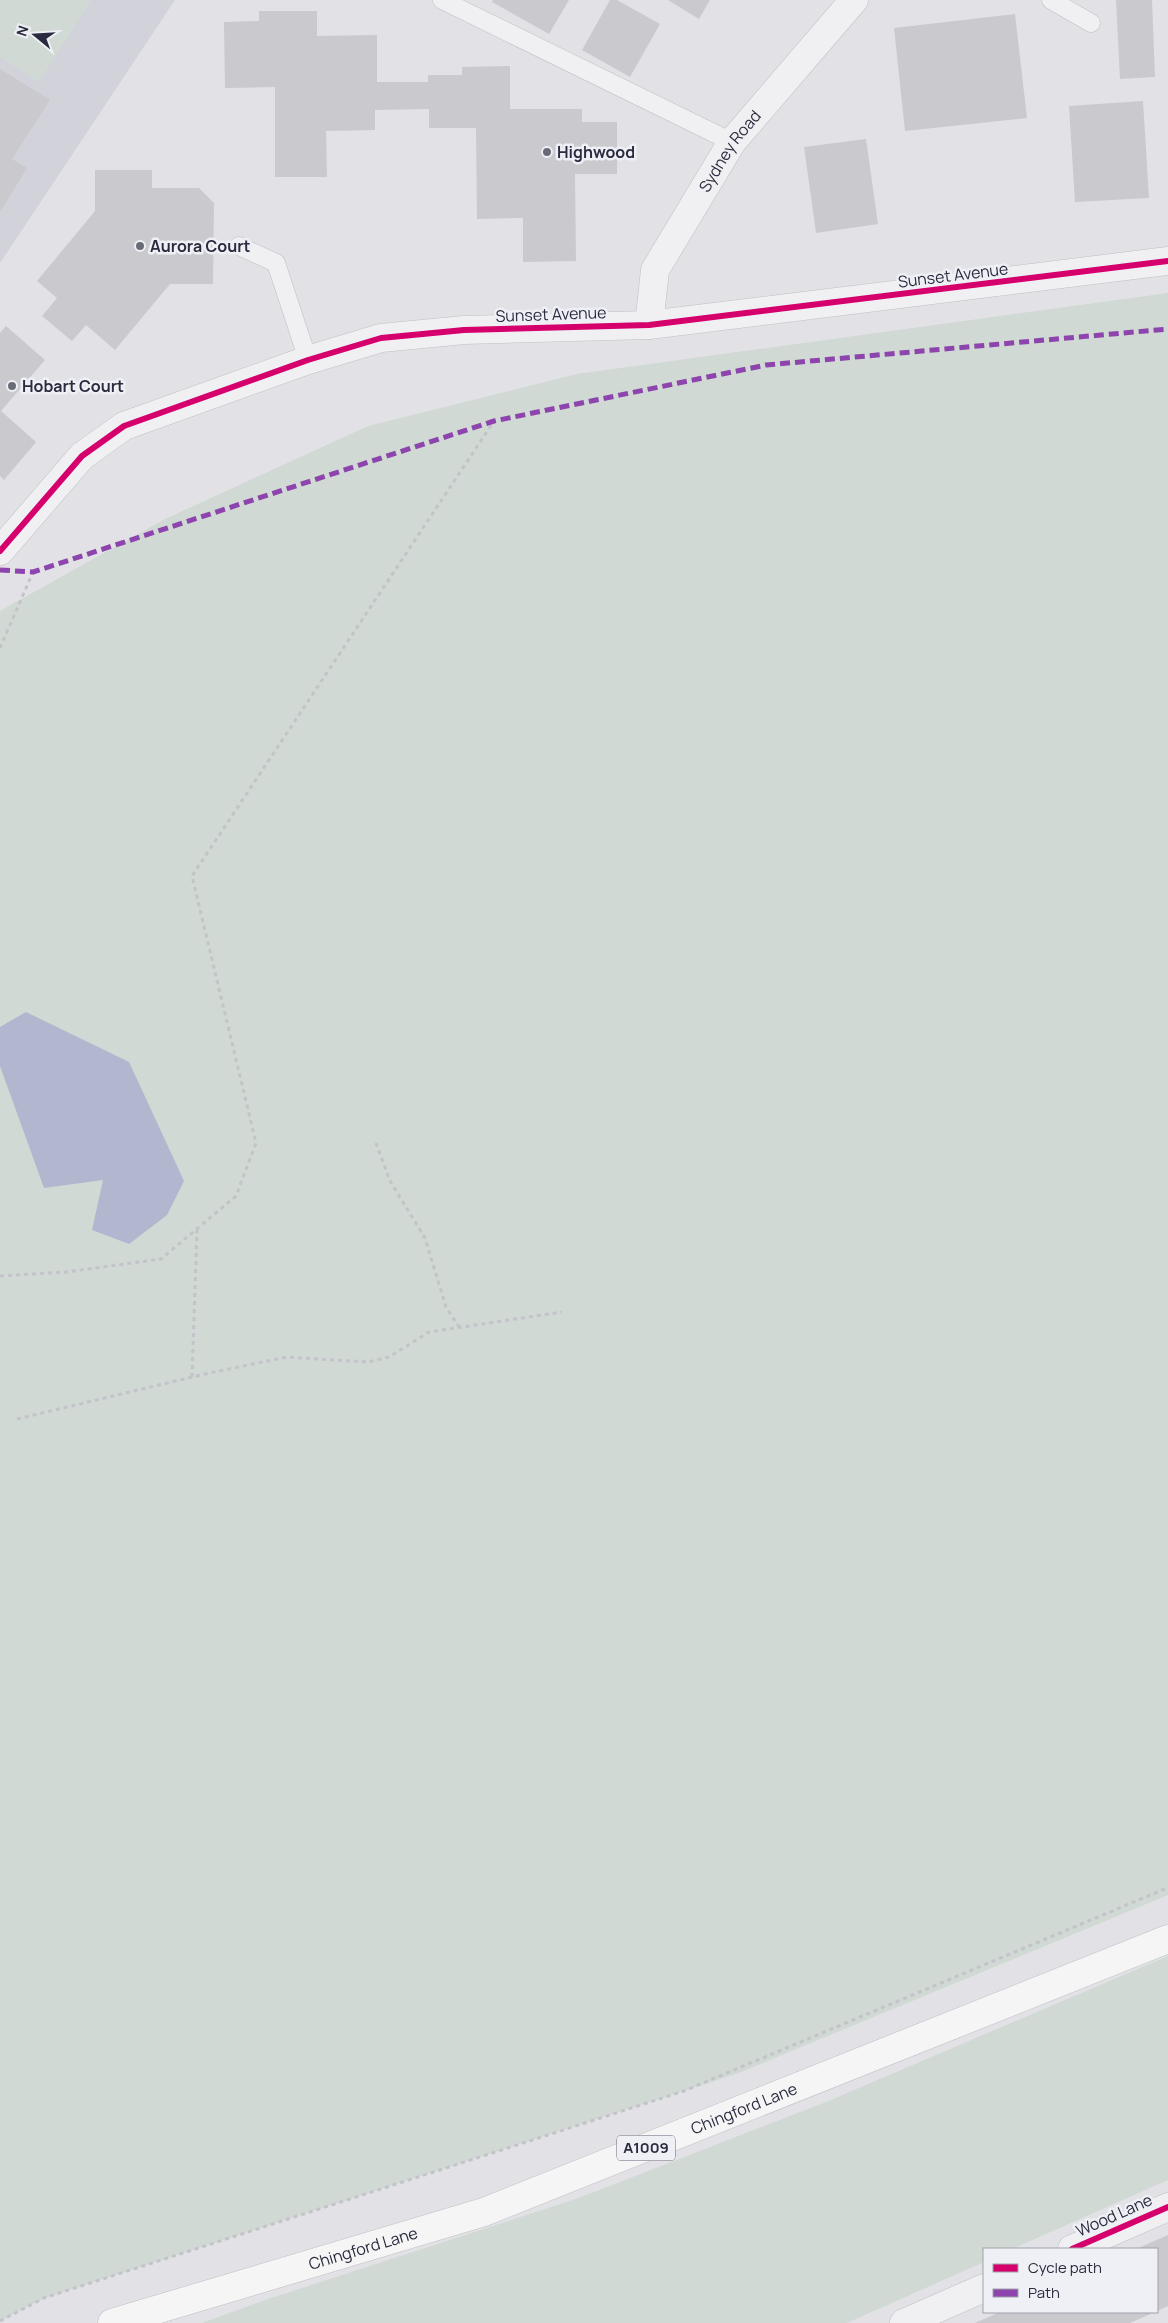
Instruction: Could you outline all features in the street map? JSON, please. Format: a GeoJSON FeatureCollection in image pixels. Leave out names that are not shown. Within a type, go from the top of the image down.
{"type":"FeatureCollection","features":[{"type":"Feature","properties":{"kind":"main road","name":"Chingford Lane"},"geometry":{"type":"LineString","coordinates":[[112,2323],[484,2212],[1168,1939]]}},
{"type":"Feature","properties":{"kind":"street","name":"Sydney Road"},"geometry":{"type":"LineString","coordinates":[[649,325],[655,270],[732,142],[854,0]]}},
{"type":"Feature","properties":{"kind":"street","name":"Sunset Avenue"},"geometry":{"type":"LineString","coordinates":[[0,551],[82,456],[124,426],[308,360],[381,338],[464,330],[649,325],[1168,261]]}},
{"type":"Feature","properties":{"kind":"street","name":"Wood Lane"},"geometry":{"type":"LineString","coordinates":[[1074,2248],[1168,2207]]}},
{"type":"Feature","properties":{"kind":"street"},"geometry":{"type":"LineString","coordinates":[[904,2323],[983,2288]]}},
{"type":"Feature","properties":{"kind":"lane"},"geometry":{"type":"LineString","coordinates":[[442,0],[732,142]]}},
{"type":"Feature","properties":{"kind":"lane"},"geometry":{"type":"LineString","coordinates":[[1051,0],[1091,23]]}},
{"type":"Feature","properties":{"kind":"lane"},"geometry":{"type":"LineString","coordinates":[[239,246],[276,263],[308,360]]}},
{"type":"Feature","properties":{"kind":"path"},"geometry":{"type":"LineString","coordinates":[[0,1276],[66,1272],[162,1259],[236,1196],[256,1143],[192,876],[494,421]]}},
{"type":"Feature","properties":{"kind":"path"},"geometry":{"type":"LineString","coordinates":[[0,648],[33,572]]}},
{"type":"Feature","properties":{"kind":"path"},"geometry":{"type":"LineString","coordinates":[[376,1143],[390,1181],[425,1238],[446,1307],[459,1327]]}},
{"type":"Feature","properties":{"kind":"path"},"geometry":{"type":"LineString","coordinates":[[192,1377],[197,1229]]}},
{"type":"Feature","properties":{"kind":"path"},"geometry":{"type":"LineString","coordinates":[[18,1419],[192,1377],[287,1357],[368,1362],[389,1357],[429,1332],[562,1312]]}},
{"type":"Feature","properties":{"kind":"path"},"geometry":{"type":"LineString","coordinates":[[0,2321],[44,2298],[684,2091],[1167,1888]]}},
{"type":"Feature","properties":{"kind":"shaded area"},"geometry":{"type":"Polygon","coordinates":[[[0,0],[175,0],[0,263],[0,0]]]}},
{"type":"Feature","properties":{"kind":"shaded area"},"geometry":{"type":"Polygon","coordinates":[[[0,0],[91,0],[39,82],[0,57],[0,0]]]}},
{"type":"Feature","properties":{"kind":"shaded area"},"geometry":{"type":"Polygon","coordinates":[[[1168,293],[1168,1895],[736,2074],[44,2298],[0,2321],[0,611],[165,519],[368,426],[577,374],[1168,293]]]}},
{"type":"Feature","properties":{"kind":"shaded area"},"geometry":{"type":"Polygon","coordinates":[[[1168,1956],[1168,2180],[1014,2248],[983,2248],[983,2262],[847,2323],[202,2323],[265,2300],[576,2199],[826,2102],[1168,1956]]]}},
{"type":"Feature","properties":{"kind":"water"},"geometry":{"type":"Polygon","coordinates":[[[26,1012],[129,1062],[184,1181],[167,1215],[129,1244],[92,1230],[103,1180],[44,1188],[0,1066],[0,1027],[26,1012]]]}},
{"type":"Feature","properties":{"kind":"building"},"geometry":{"type":"Polygon","coordinates":[[[493,0],[569,0],[549,34],[492,2],[493,0]]]}},
{"type":"Feature","properties":{"kind":"building"},"geometry":{"type":"Polygon","coordinates":[[[610,0],[617,0],[660,24],[630,77],[582,50],[610,0]]]}},
{"type":"Feature","properties":{"kind":"building"},"geometry":{"type":"Polygon","coordinates":[[[668,0],[710,0],[699,19],[668,0]]]}},
{"type":"Feature","properties":{"kind":"building"},"geometry":{"type":"Polygon","coordinates":[[[1116,0],[1152,0],[1155,77],[1120,79],[1116,0]]]}},
{"type":"Feature","properties":{"kind":"building","name":"Highwood"},"geometry":{"type":"Polygon","coordinates":[[[259,11],[317,11],[317,36],[377,35],[377,82],[428,82],[428,75],[462,75],[462,67],[510,66],[510,109],[582,109],[582,122],[617,122],[617,174],[575,174],[576,261],[523,262],[523,218],[477,219],[476,128],[429,128],[429,109],[375,110],[375,130],[326,131],[327,177],[275,177],[275,87],[225,88],[224,22],[259,21],[259,11]]]}},
{"type":"Feature","properties":{"kind":"building"},"geometry":{"type":"Polygon","coordinates":[[[1015,14],[1027,118],[905,131],[894,28],[1015,14]]]}},
{"type":"Feature","properties":{"kind":"building"},"geometry":{"type":"Polygon","coordinates":[[[0,69],[50,100],[12,159],[27,168],[0,212],[0,69]]]}},
{"type":"Feature","properties":{"kind":"building"},"geometry":{"type":"Polygon","coordinates":[[[1143,101],[1149,198],[1075,202],[1069,106],[1143,101]]]}},
{"type":"Feature","properties":{"kind":"building"},"geometry":{"type":"Polygon","coordinates":[[[866,139],[878,224],[816,233],[804,147],[866,139]]]}},
{"type":"Feature","properties":{"kind":"building","name":"Aurora Court"},"geometry":{"type":"Polygon","coordinates":[[[95,170],[152,170],[152,188],[199,188],[214,203],[213,284],[170,284],[115,350],[86,325],[72,341],[42,316],[57,298],[37,281],[95,211],[95,170]]]}},
{"type":"Feature","properties":{"kind":"building","name":"Hobart Court"},"geometry":{"type":"Polygon","coordinates":[[[6,326],[45,360],[1,411],[36,442],[4,480],[0,476],[0,333],[6,326]]]}},
{"type":"Feature","properties":{"kind":"building"},"geometry":{"type":"Polygon","coordinates":[[[1168,2235],[1168,2306],[1158,2311],[1158,2248],[1138,2248],[1168,2235]]]}},
{"type":"Feature","properties":{"kind":"building"},"geometry":{"type":"Polygon","coordinates":[[[998,2313],[1153,2313],[1130,2323],[975,2323],[998,2313]]]}},
{"type":"Feature","properties":{"kind":"marked path"},"geometry":{"type":"LineString","coordinates":[[0,570],[33,572],[494,421],[766,365],[1168,329]]}},
{"type":"Feature","properties":{"kind":"cycle path"},"geometry":{"type":"LineString","coordinates":[[0,551],[82,456],[124,426],[308,360],[381,338],[464,330],[649,325],[1168,261]]}},
{"type":"Feature","properties":{"kind":"cycle path"},"geometry":{"type":"LineString","coordinates":[[1074,2248],[1168,2207]]}},
{"type":"Feature","properties":{"kind":"place","name":"Highwood"},"geometry":{"type":"Point","coordinates":[547,152]}},
{"type":"Feature","properties":{"kind":"place","name":"Aurora Court"},"geometry":{"type":"Point","coordinates":[140,246]}},
{"type":"Feature","properties":{"kind":"place","name":"Hobart Court"},"geometry":{"type":"Point","coordinates":[12,386]}}]}
